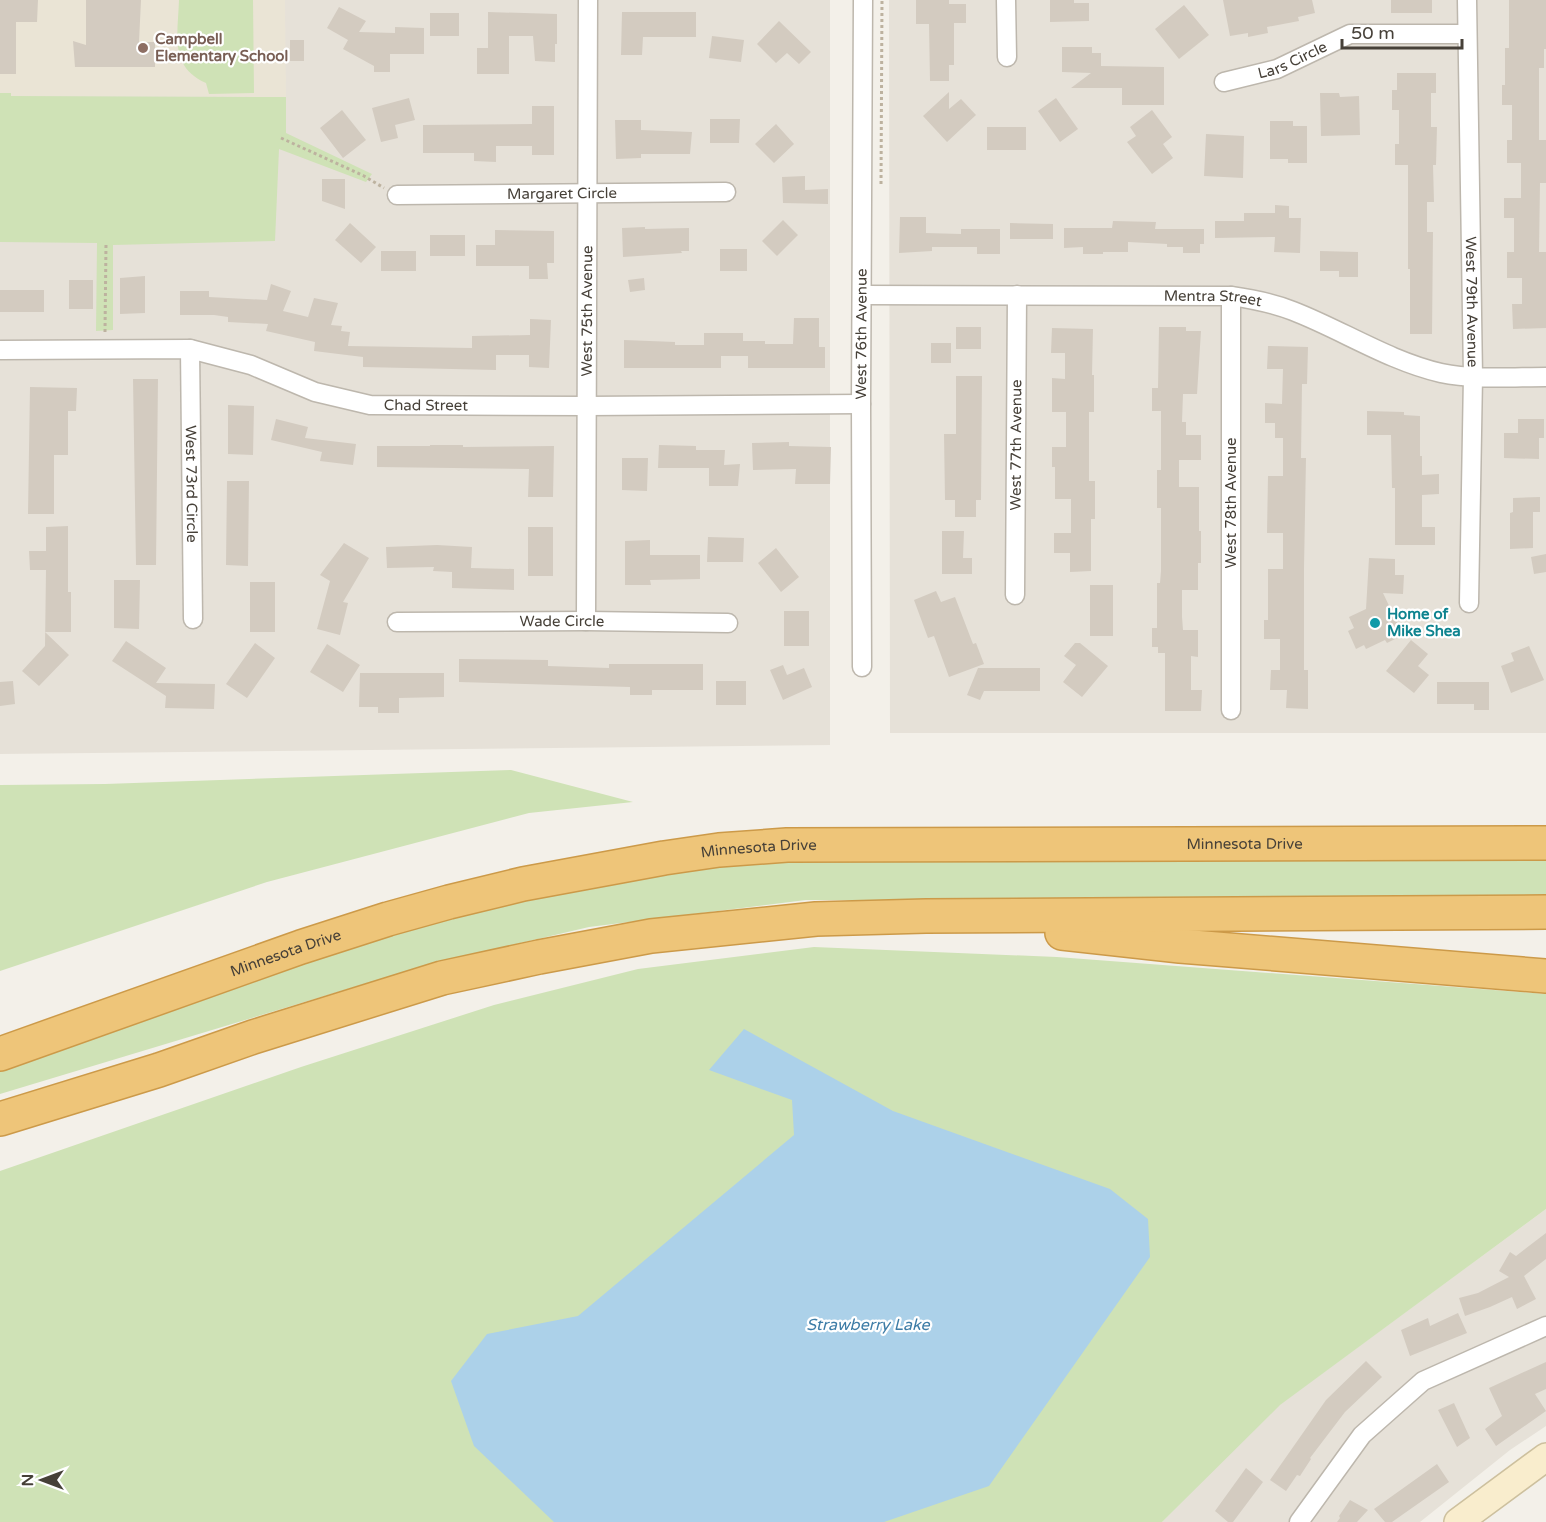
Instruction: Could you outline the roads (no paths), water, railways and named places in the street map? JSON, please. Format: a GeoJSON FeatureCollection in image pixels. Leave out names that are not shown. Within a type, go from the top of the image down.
{"type":"FeatureCollection","features":[{"type":"Feature","properties":{"kind":"highway","name":"Minnesota Drive"},"geometry":{"type":"LineString","coordinates":[[0,1054],[178,990],[387,919],[523,884],[719,850],[798,845],[1546,843]]}},
{"type":"Feature","properties":{"kind":"highway"},"geometry":{"type":"LineString","coordinates":[[0,1119],[442,978],[651,936],[816,919],[926,916],[1546,912]]}},
{"type":"Feature","properties":{"kind":"highway"},"geometry":{"type":"LineString","coordinates":[[926,916],[1180,946],[1546,976]]}},
{"type":"Feature","properties":{"kind":"highway"},"geometry":{"type":"LineString","coordinates":[[0,1035],[178,990]]}},
{"type":"Feature","properties":{"kind":"highway"},"geometry":{"type":"LineString","coordinates":[[0,1139],[110,1096],[159,1070]]}},
{"type":"Feature","properties":{"kind":"street","name":"West 75th Avenue"},"geometry":{"type":"LineString","coordinates":[[586,621],[588,0]]}},
{"type":"Feature","properties":{"kind":"street","name":"West 76th Avenue"},"geometry":{"type":"LineString","coordinates":[[862,667],[863,0]]}},
{"type":"Feature","properties":{"kind":"street"},"geometry":{"type":"LineString","coordinates":[[1006,0],[1007,57]]}},
{"type":"Feature","properties":{"kind":"street","name":"West 79th Avenue"},"geometry":{"type":"LineString","coordinates":[[1467,0],[1473,376],[1469,603]]}},
{"type":"Feature","properties":{"kind":"street","name":"Lars Circle"},"geometry":{"type":"LineString","coordinates":[[1224,82],[1277,69],[1350,34],[1467,34]]}},
{"type":"Feature","properties":{"kind":"street","name":"Margaret Circle"},"geometry":{"type":"LineString","coordinates":[[398,195],[726,192]]}},
{"type":"Feature","properties":{"kind":"street","name":"Mentra Street"},"geometry":{"type":"LineString","coordinates":[[863,295],[1231,296],[1262,301],[1293,311],[1408,363],[1442,373],[1473,376],[1546,377]]}},
{"type":"Feature","properties":{"kind":"street","name":"West 77th Avenue"},"geometry":{"type":"LineString","coordinates":[[1016,595],[1017,296]]}},
{"type":"Feature","properties":{"kind":"street","name":"West 78th Avenue"},"geometry":{"type":"LineString","coordinates":[[1231,296],[1231,710]]}},
{"type":"Feature","properties":{"kind":"street","name":"Chad Street"},"geometry":{"type":"LineString","coordinates":[[0,350],[190,349],[251,365],[315,392],[370,405],[861,404]]}},
{"type":"Feature","properties":{"kind":"street","name":"West 73rd Circle"},"geometry":{"type":"LineString","coordinates":[[190,349],[193,618]]}},
{"type":"Feature","properties":{"kind":"street","name":"Wade Circle"},"geometry":{"type":"LineString","coordinates":[[397,622],[728,623]]}},
{"type":"Feature","properties":{"kind":"street"},"geometry":{"type":"LineString","coordinates":[[1299,1522],[1362,1435],[1423,1381],[1546,1326]]}},
{"type":"Feature","properties":{"kind":"street"},"geometry":{"type":"LineString","coordinates":[[1458,1522],[1546,1457]]}},
{"type":"Feature","properties":{"kind":"water","name":"Strawberry Lake"},"geometry":{"type":"Polygon","coordinates":[[[744,1029],[893,1111],[1110,1189],[1148,1219],[1150,1257],[989,1486],[884,1522],[554,1522],[474,1446],[451,1381],[487,1334],[578,1316],[794,1135],[792,1100],[709,1070],[744,1029]]]}},
{"type":"Feature","properties":{"kind":"place","name":"Campbell Elementary School"},"geometry":{"type":"Point","coordinates":[143,48]}},
{"type":"Feature","properties":{"kind":"place","name":"Home of Mike Shea"},"geometry":{"type":"Point","coordinates":[1375,623]}}]}
